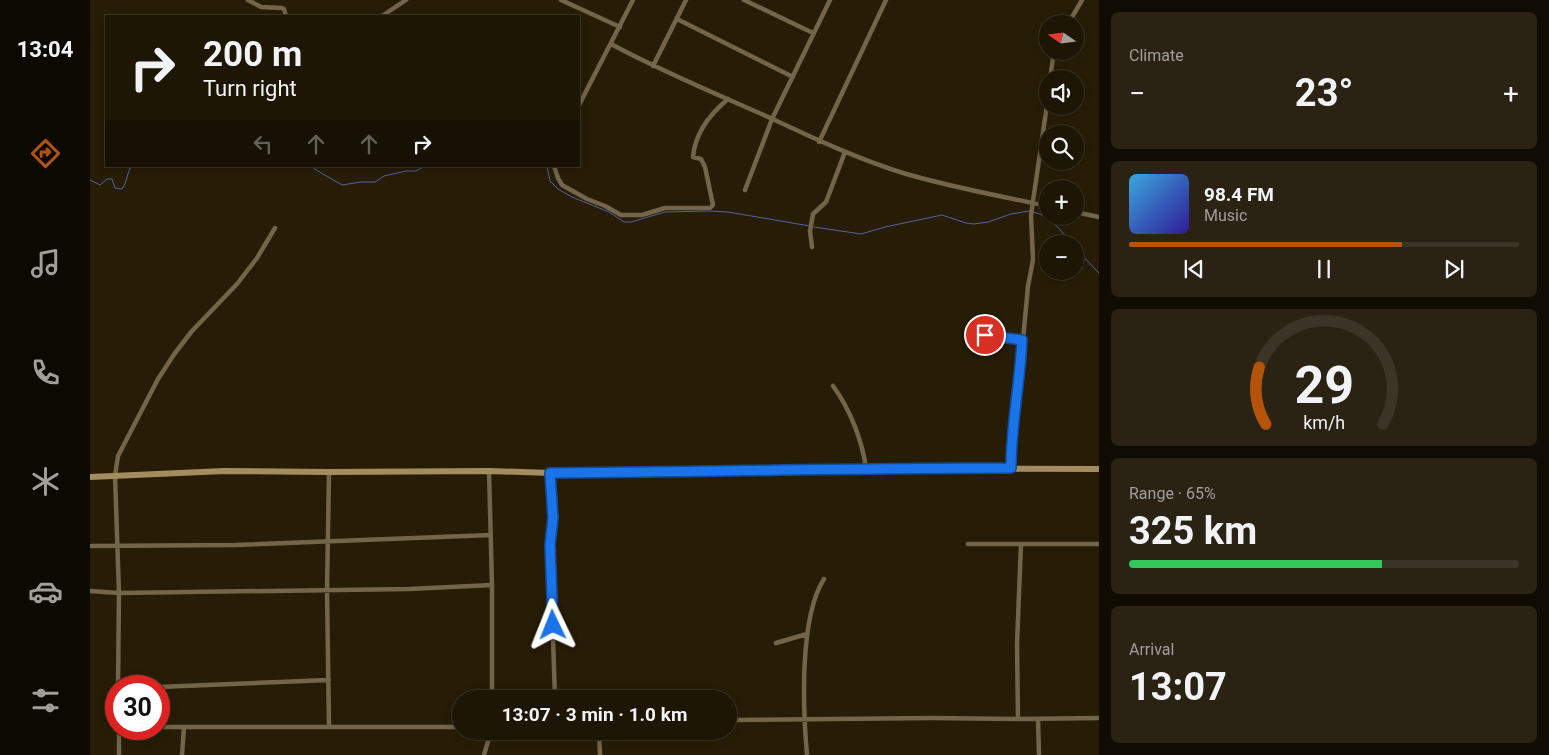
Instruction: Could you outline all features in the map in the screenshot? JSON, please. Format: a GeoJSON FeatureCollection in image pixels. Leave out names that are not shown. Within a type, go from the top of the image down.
{"type":"FeatureCollection","features":[{"type":"Feature","properties":{"kind":"street"},"geometry":{"type":"LineString","coordinates":[[248,0],[261,7],[284,8],[286,15]]}},
{"type":"Feature","properties":{"kind":"street"},"geometry":{"type":"LineString","coordinates":[[384,15],[406,0]]}},
{"type":"Feature","properties":{"kind":"street"},"geometry":{"type":"LineString","coordinates":[[562,0],[620,27]]}},
{"type":"Feature","properties":{"kind":"street"},"geometry":{"type":"LineString","coordinates":[[580,103],[633,0]]}},
{"type":"Feature","properties":{"kind":"street"},"geometry":{"type":"LineString","coordinates":[[653,66],[686,0]]}},
{"type":"Feature","properties":{"kind":"street"},"geometry":{"type":"LineString","coordinates":[[744,0],[813,33]]}},
{"type":"Feature","properties":{"kind":"street"},"geometry":{"type":"LineString","coordinates":[[745,190],[772,119],[830,0]]}},
{"type":"Feature","properties":{"kind":"street"},"geometry":{"type":"LineString","coordinates":[[819,142],[886,0]]}},
{"type":"Feature","properties":{"kind":"street"},"geometry":{"type":"LineString","coordinates":[[1073,15],[1082,0]]}},
{"type":"Feature","properties":{"kind":"street"},"geometry":{"type":"LineString","coordinates":[[678,19],[793,77]]}},
{"type":"Feature","properties":{"kind":"street"},"geometry":{"type":"LineString","coordinates":[[611,44],[653,66],[819,142],[845,152],[914,176],[1039,205]]}},
{"type":"Feature","properties":{"kind":"street"},"geometry":{"type":"LineString","coordinates":[[554,167],[562,185],[621,215],[642,215],[665,208],[710,208],[713,205],[706,167],[701,158],[693,157],[694,150],[705,121],[728,100]]}},
{"type":"Feature","properties":{"kind":"street"},"geometry":{"type":"LineString","coordinates":[[1011,468],[1011,439],[1033,260],[1031,215],[1045,115]]}},
{"type":"Feature","properties":{"kind":"street"},"geometry":{"type":"LineString","coordinates":[[812,247],[810,222],[813,214],[826,202],[845,152]]}},
{"type":"Feature","properties":{"kind":"street"},"geometry":{"type":"LineString","coordinates":[[1084,214],[1099,217]]}},
{"type":"Feature","properties":{"kind":"street"},"geometry":{"type":"LineString","coordinates":[[118,675],[119,593],[115,476],[119,453],[158,379],[192,331],[237,284],[257,258],[275,228]]}},
{"type":"Feature","properties":{"kind":"street"},"geometry":{"type":"LineString","coordinates":[[985,335],[1022,340]]}},
{"type":"Feature","properties":{"kind":"street"},"geometry":{"type":"LineString","coordinates":[[833,386],[845,406],[864,452],[866,468]]}},
{"type":"Feature","properties":{"kind":"street"},"geometry":{"type":"LineString","coordinates":[[90,477],[224,471],[489,471],[550,473],[739,472],[866,468],[1099,469]]}},
{"type":"Feature","properties":{"kind":"street"},"geometry":{"type":"LineString","coordinates":[[489,471],[492,690]]}},
{"type":"Feature","properties":{"kind":"street"},"geometry":{"type":"LineString","coordinates":[[329,472],[327,541],[329,726]]}},
{"type":"Feature","properties":{"kind":"street"},"geometry":{"type":"LineString","coordinates":[[550,473],[553,518],[550,545],[555,690]]}},
{"type":"Feature","properties":{"kind":"street"},"geometry":{"type":"LineString","coordinates":[[90,546],[327,541],[491,535]]}},
{"type":"Feature","properties":{"kind":"street"},"geometry":{"type":"LineString","coordinates":[[968,544],[1099,544]]}},
{"type":"Feature","properties":{"kind":"street"},"geometry":{"type":"LineString","coordinates":[[1018,719],[1017,644],[1021,544]]}},
{"type":"Feature","properties":{"kind":"street"},"geometry":{"type":"LineString","coordinates":[[807,755],[804,683],[807,634],[812,606],[824,579]]}},
{"type":"Feature","properties":{"kind":"street"},"geometry":{"type":"LineString","coordinates":[[90,591],[119,593],[492,586]]}},
{"type":"Feature","properties":{"kind":"street"},"geometry":{"type":"LineString","coordinates":[[776,643],[807,634]]}},
{"type":"Feature","properties":{"kind":"street"},"geometry":{"type":"LineString","coordinates":[[170,687],[329,680]]}},
{"type":"Feature","properties":{"kind":"street"},"geometry":{"type":"LineString","coordinates":[[737,720],[1099,718]]}},
{"type":"Feature","properties":{"kind":"street"},"geometry":{"type":"LineString","coordinates":[[1038,719],[1039,755]]}},
{"type":"Feature","properties":{"kind":"street"},"geometry":{"type":"LineString","coordinates":[[170,727],[452,727]]}},
{"type":"Feature","properties":{"kind":"street"},"geometry":{"type":"LineString","coordinates":[[182,755],[184,727]]}},
{"type":"Feature","properties":{"kind":"street"},"geometry":{"type":"LineString","coordinates":[[119,740],[119,755]]}},
{"type":"Feature","properties":{"kind":"street"},"geometry":{"type":"LineString","coordinates":[[484,755],[488,740]]}},
{"type":"Feature","properties":{"kind":"street"},"geometry":{"type":"LineString","coordinates":[[599,740],[600,755]]}},
{"type":"Feature","properties":{"kind":"waterway"},"geometry":{"type":"LineString","coordinates":[[90,180],[100,185],[107,179],[112,179],[115,188],[122,189],[131,167]]}},
{"type":"Feature","properties":{"kind":"waterway"},"geometry":{"type":"LineString","coordinates":[[312,167],[342,185],[375,182],[384,176],[406,171],[416,171],[423,167]]}},
{"type":"Feature","properties":{"kind":"waterway"},"geometry":{"type":"LineString","coordinates":[[547,167],[550,181],[558,189],[572,197],[609,212],[624,222],[631,222],[665,212],[708,211],[728,212],[810,226]]}},
{"type":"Feature","properties":{"kind":"waterway"},"geometry":{"type":"LineString","coordinates":[[814,227],[861,234],[942,215],[974,224],[1029,211]]}},
{"type":"Feature","properties":{"kind":"waterway"},"geometry":{"type":"LineString","coordinates":[[1033,212],[1045,216],[1064,235]]}},
{"type":"Feature","properties":{"kind":"waterway"},"geometry":{"type":"LineString","coordinates":[[1084,257],[1099,273]]}},
{"type":"Feature","properties":{"kind":"route"},"geometry":{"type":"LineString","coordinates":[[553,625],[550,545],[553,518],[550,473],[739,472],[866,468],[1011,468],[1011,439],[1020,374],[1022,340],[985,335]]}}]}
